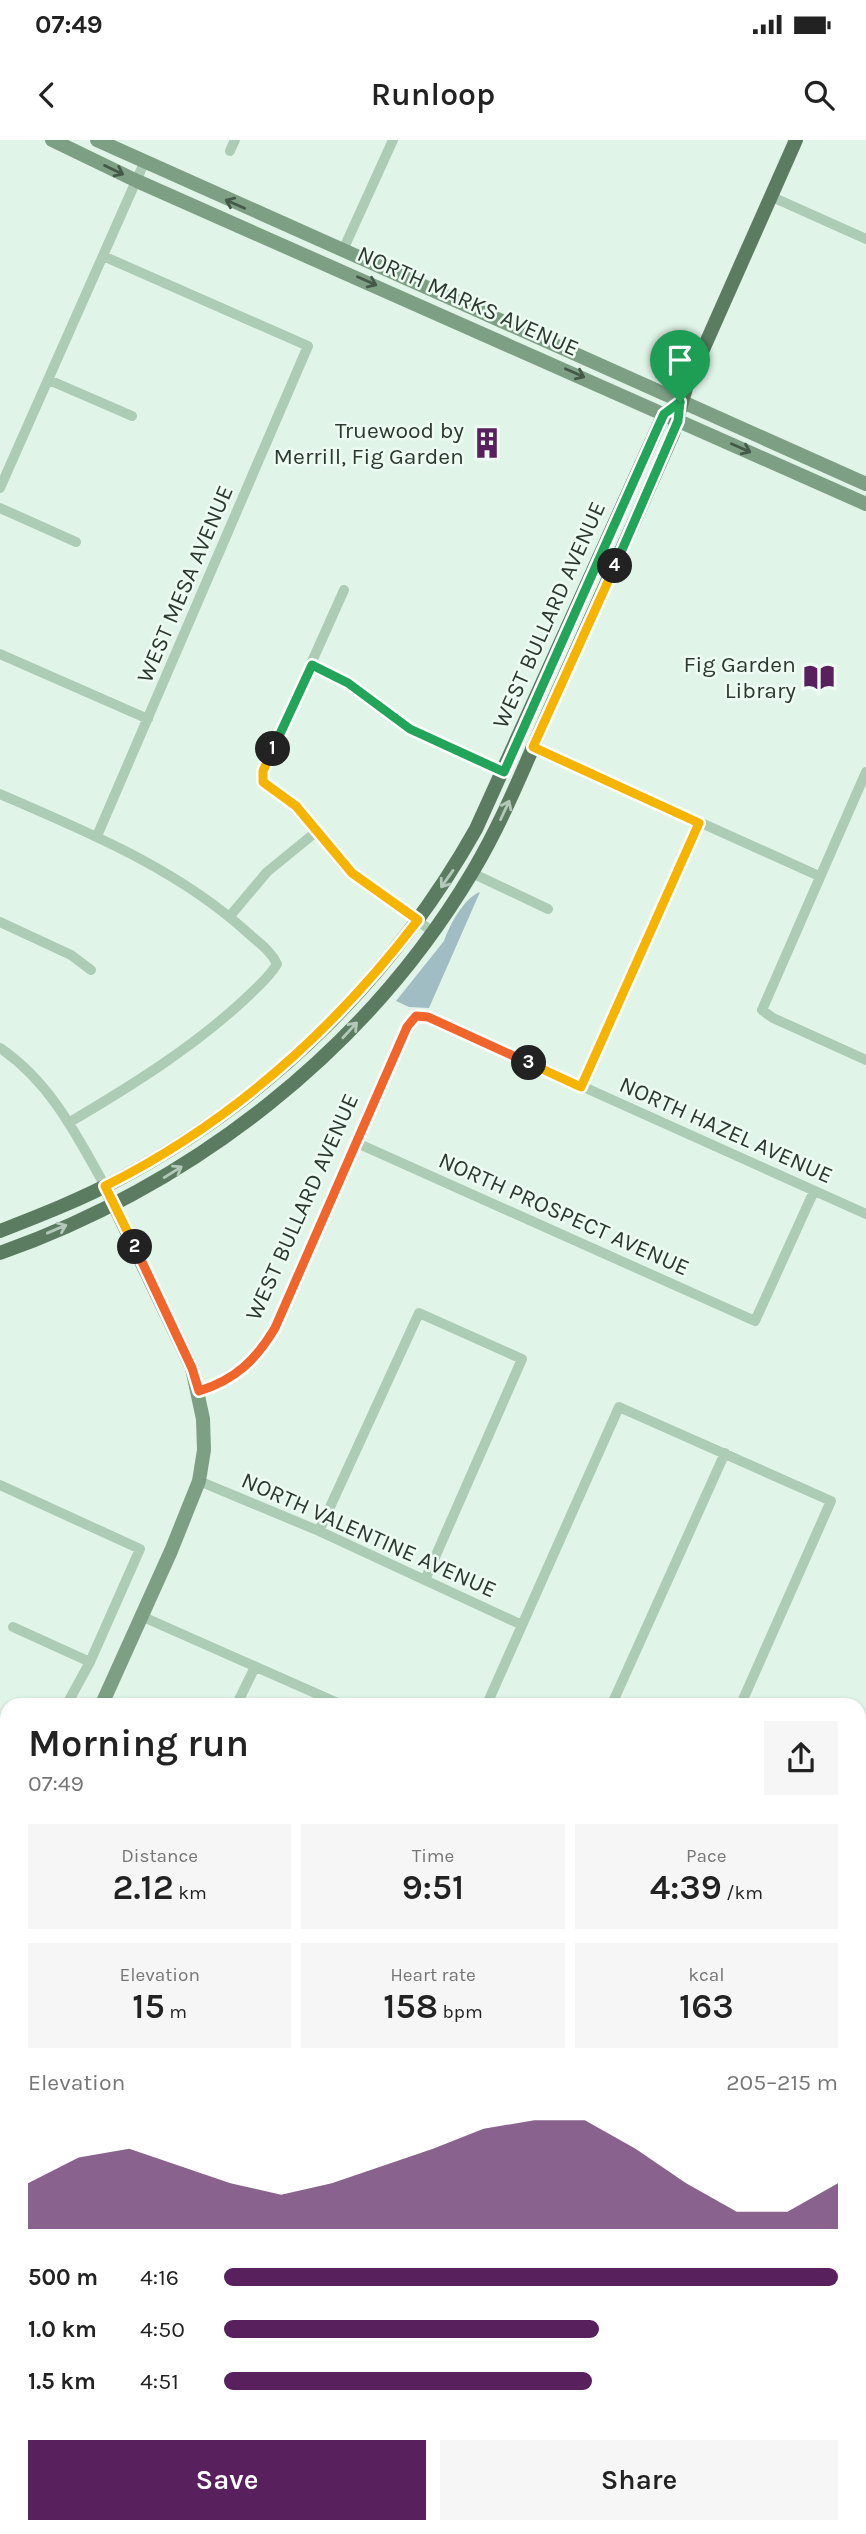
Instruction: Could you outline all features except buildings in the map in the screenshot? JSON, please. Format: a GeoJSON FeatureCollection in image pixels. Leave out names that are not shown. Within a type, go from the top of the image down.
{"type":"FeatureCollection","features":[{"type":"Feature","properties":{"kind":"main road","name":"NORTH MARKS AVENUE"},"geometry":{"type":"LineString","coordinates":[[52,140],[79,146],[137,181],[864,501]]}},
{"type":"Feature","properties":{"kind":"main road","name":"NORTH MARKS AVENUE"},"geometry":{"type":"LineString","coordinates":[[97,140],[866,484]]}},
{"type":"Feature","properties":{"kind":"main road","name":"WEST BULLARD AVENUE"},"geometry":{"type":"LineString","coordinates":[[0,1253],[114,1206],[191,1161],[305,1074],[351,1030],[433,932],[472,873],[533,747],[598,595],[678,421],[680,402],[796,140]]}},
{"type":"Feature","properties":{"kind":"main road"},"geometry":{"type":"LineString","coordinates":[[242,226],[251,223],[331,254],[343,250]]}},
{"type":"Feature","properties":{"kind":"main road"},"geometry":{"type":"LineString","coordinates":[[449,319],[466,317],[531,342],[544,341]]}},
{"type":"Feature","properties":{"kind":"main road","name":"WEST BULLARD AVENUE"},"geometry":{"type":"LineString","coordinates":[[0,1231],[105,1186],[198,1132],[278,1069],[353,999],[418,920],[476,829],[664,414],[680,402]]}},
{"type":"Feature","properties":{"kind":"main road"},"geometry":{"type":"LineString","coordinates":[[594,569],[602,575],[598,595]]}},
{"type":"Feature","properties":{"kind":"main road"},"geometry":{"type":"LineString","coordinates":[[472,873],[470,860],[478,841],[476,829]]}},
{"type":"Feature","properties":{"kind":"main road"},"geometry":{"type":"LineString","coordinates":[[105,1186],[192,1368],[199,1391],[204,1450],[198,1481],[105,1698]]}},
{"type":"Feature","properties":{"kind":"street"},"geometry":{"type":"LineString","coordinates":[[230,151],[235,140]]}},
{"type":"Feature","properties":{"kind":"street"},"geometry":{"type":"LineString","coordinates":[[343,250],[393,140]]}},
{"type":"Feature","properties":{"kind":"street"},"geometry":{"type":"LineString","coordinates":[[0,488],[144,163]]}},
{"type":"Feature","properties":{"kind":"street"},"geometry":{"type":"LineString","coordinates":[[770,195],[866,239]]}},
{"type":"Feature","properties":{"kind":"street","name":"WEST MESA AVENUE"},"geometry":{"type":"LineString","coordinates":[[97,836],[308,346],[103,256]]}},
{"type":"Feature","properties":{"kind":"street"},"geometry":{"type":"LineString","coordinates":[[49,380],[132,416]]}},
{"type":"Feature","properties":{"kind":"street"},"geometry":{"type":"LineString","coordinates":[[0,508],[76,542]]}},
{"type":"Feature","properties":{"kind":"street"},"geometry":{"type":"LineString","coordinates":[[344,590],[263,771],[263,782],[296,806],[352,873],[433,932]]}},
{"type":"Feature","properties":{"kind":"street"},"geometry":{"type":"LineString","coordinates":[[0,654],[148,719]]}},
{"type":"Feature","properties":{"kind":"street"},"geometry":{"type":"LineString","coordinates":[[312,665],[348,683],[410,729],[504,772]]}},
{"type":"Feature","properties":{"kind":"street"},"geometry":{"type":"LineString","coordinates":[[533,747],[820,876]]}},
{"type":"Feature","properties":{"kind":"street"},"geometry":{"type":"LineString","coordinates":[[866,772],[762,1010],[773,1018],[866,1060]]}},
{"type":"Feature","properties":{"kind":"street"},"geometry":{"type":"LineString","coordinates":[[0,794],[97,836],[169,874],[230,916],[272,955],[277,964],[271,974],[229,1013],[176,1055],[70,1122]]}},
{"type":"Feature","properties":{"kind":"street"},"geometry":{"type":"LineString","coordinates":[[581,1087],[699,823]]}},
{"type":"Feature","properties":{"kind":"street"},"geometry":{"type":"LineString","coordinates":[[230,916],[267,872],[316,832]]}},
{"type":"Feature","properties":{"kind":"street"},"geometry":{"type":"LineString","coordinates":[[472,873],[548,909]]}},
{"type":"Feature","properties":{"kind":"street"},"geometry":{"type":"LineString","coordinates":[[0,922],[71,955],[91,970]]}},
{"type":"Feature","properties":{"kind":"street","name":"NORTH HAZEL AVENUE"},"geometry":{"type":"LineString","coordinates":[[416,1016],[428,1017],[866,1214]]}},
{"type":"Feature","properties":{"kind":"street","name":"WEST BULLARD AVENUE"},"geometry":{"type":"LineString","coordinates":[[199,1391],[231,1378],[262,1349],[275,1328],[407,1027],[416,1016]]}},
{"type":"Feature","properties":{"kind":"street"},"geometry":{"type":"LineString","coordinates":[[0,1048],[23,1064],[70,1122],[105,1186]]}},
{"type":"Feature","properties":{"kind":"street","name":"NORTH PROSPECT AVENUE"},"geometry":{"type":"LineString","coordinates":[[357,1143],[755,1321],[814,1191]]}},
{"type":"Feature","properties":{"kind":"street"},"geometry":{"type":"LineString","coordinates":[[319,1531],[419,1313],[522,1359],[425,1580]]}},
{"type":"Feature","properties":{"kind":"street"},"geometry":{"type":"LineString","coordinates":[[490,1698],[619,1406],[831,1501],[744,1698]]}},
{"type":"Feature","properties":{"kind":"street"},"geometry":{"type":"LineString","coordinates":[[615,1698],[725,1453]]}},
{"type":"Feature","properties":{"kind":"street","name":"NORTH VALENTINE AVENUE"},"geometry":{"type":"LineString","coordinates":[[198,1481],[319,1531],[522,1625]]}},
{"type":"Feature","properties":{"kind":"street"},"geometry":{"type":"LineString","coordinates":[[0,1485],[140,1549],[90,1662],[70,1698]]}},
{"type":"Feature","properties":{"kind":"street"},"geometry":{"type":"LineString","coordinates":[[141,1616],[326,1698]]}},
{"type":"Feature","properties":{"kind":"street"},"geometry":{"type":"LineString","coordinates":[[13,1627],[90,1662]]}},
{"type":"Feature","properties":{"kind":"street"},"geometry":{"type":"LineString","coordinates":[[240,1698],[255,1667]]}},
{"type":"Feature","properties":{"kind":"shaded area"},"geometry":{"type":"Polygon","coordinates":[[[480,892],[429,1008],[409,1007],[396,1001],[444,941],[463,906],[480,892]]]}},
{"type":"Feature","properties":{"kind":"place","name":"Truewood by Merrill, Fig Garden"},"geometry":{"type":"Point","coordinates":[487,443]}},
{"type":"Feature","properties":{"kind":"place","name":"Fig Garden Library"},"geometry":{"type":"Point","coordinates":[819,677]}},
{"type":"Feature","properties":{"kind":"route"},"geometry":{"type":"LineString","coordinates":[[680,402],[678,421],[673,433],[533,747],[699,823],[581,1087],[428,1017],[416,1016],[407,1027],[275,1328],[248,1365],[216,1386],[199,1391],[192,1368],[105,1186],[198,1132],[314,1039],[353,999],[418,920],[352,873],[296,806],[263,782],[263,771],[312,665],[348,683],[410,729],[504,772],[664,414],[680,402]]}}]}
